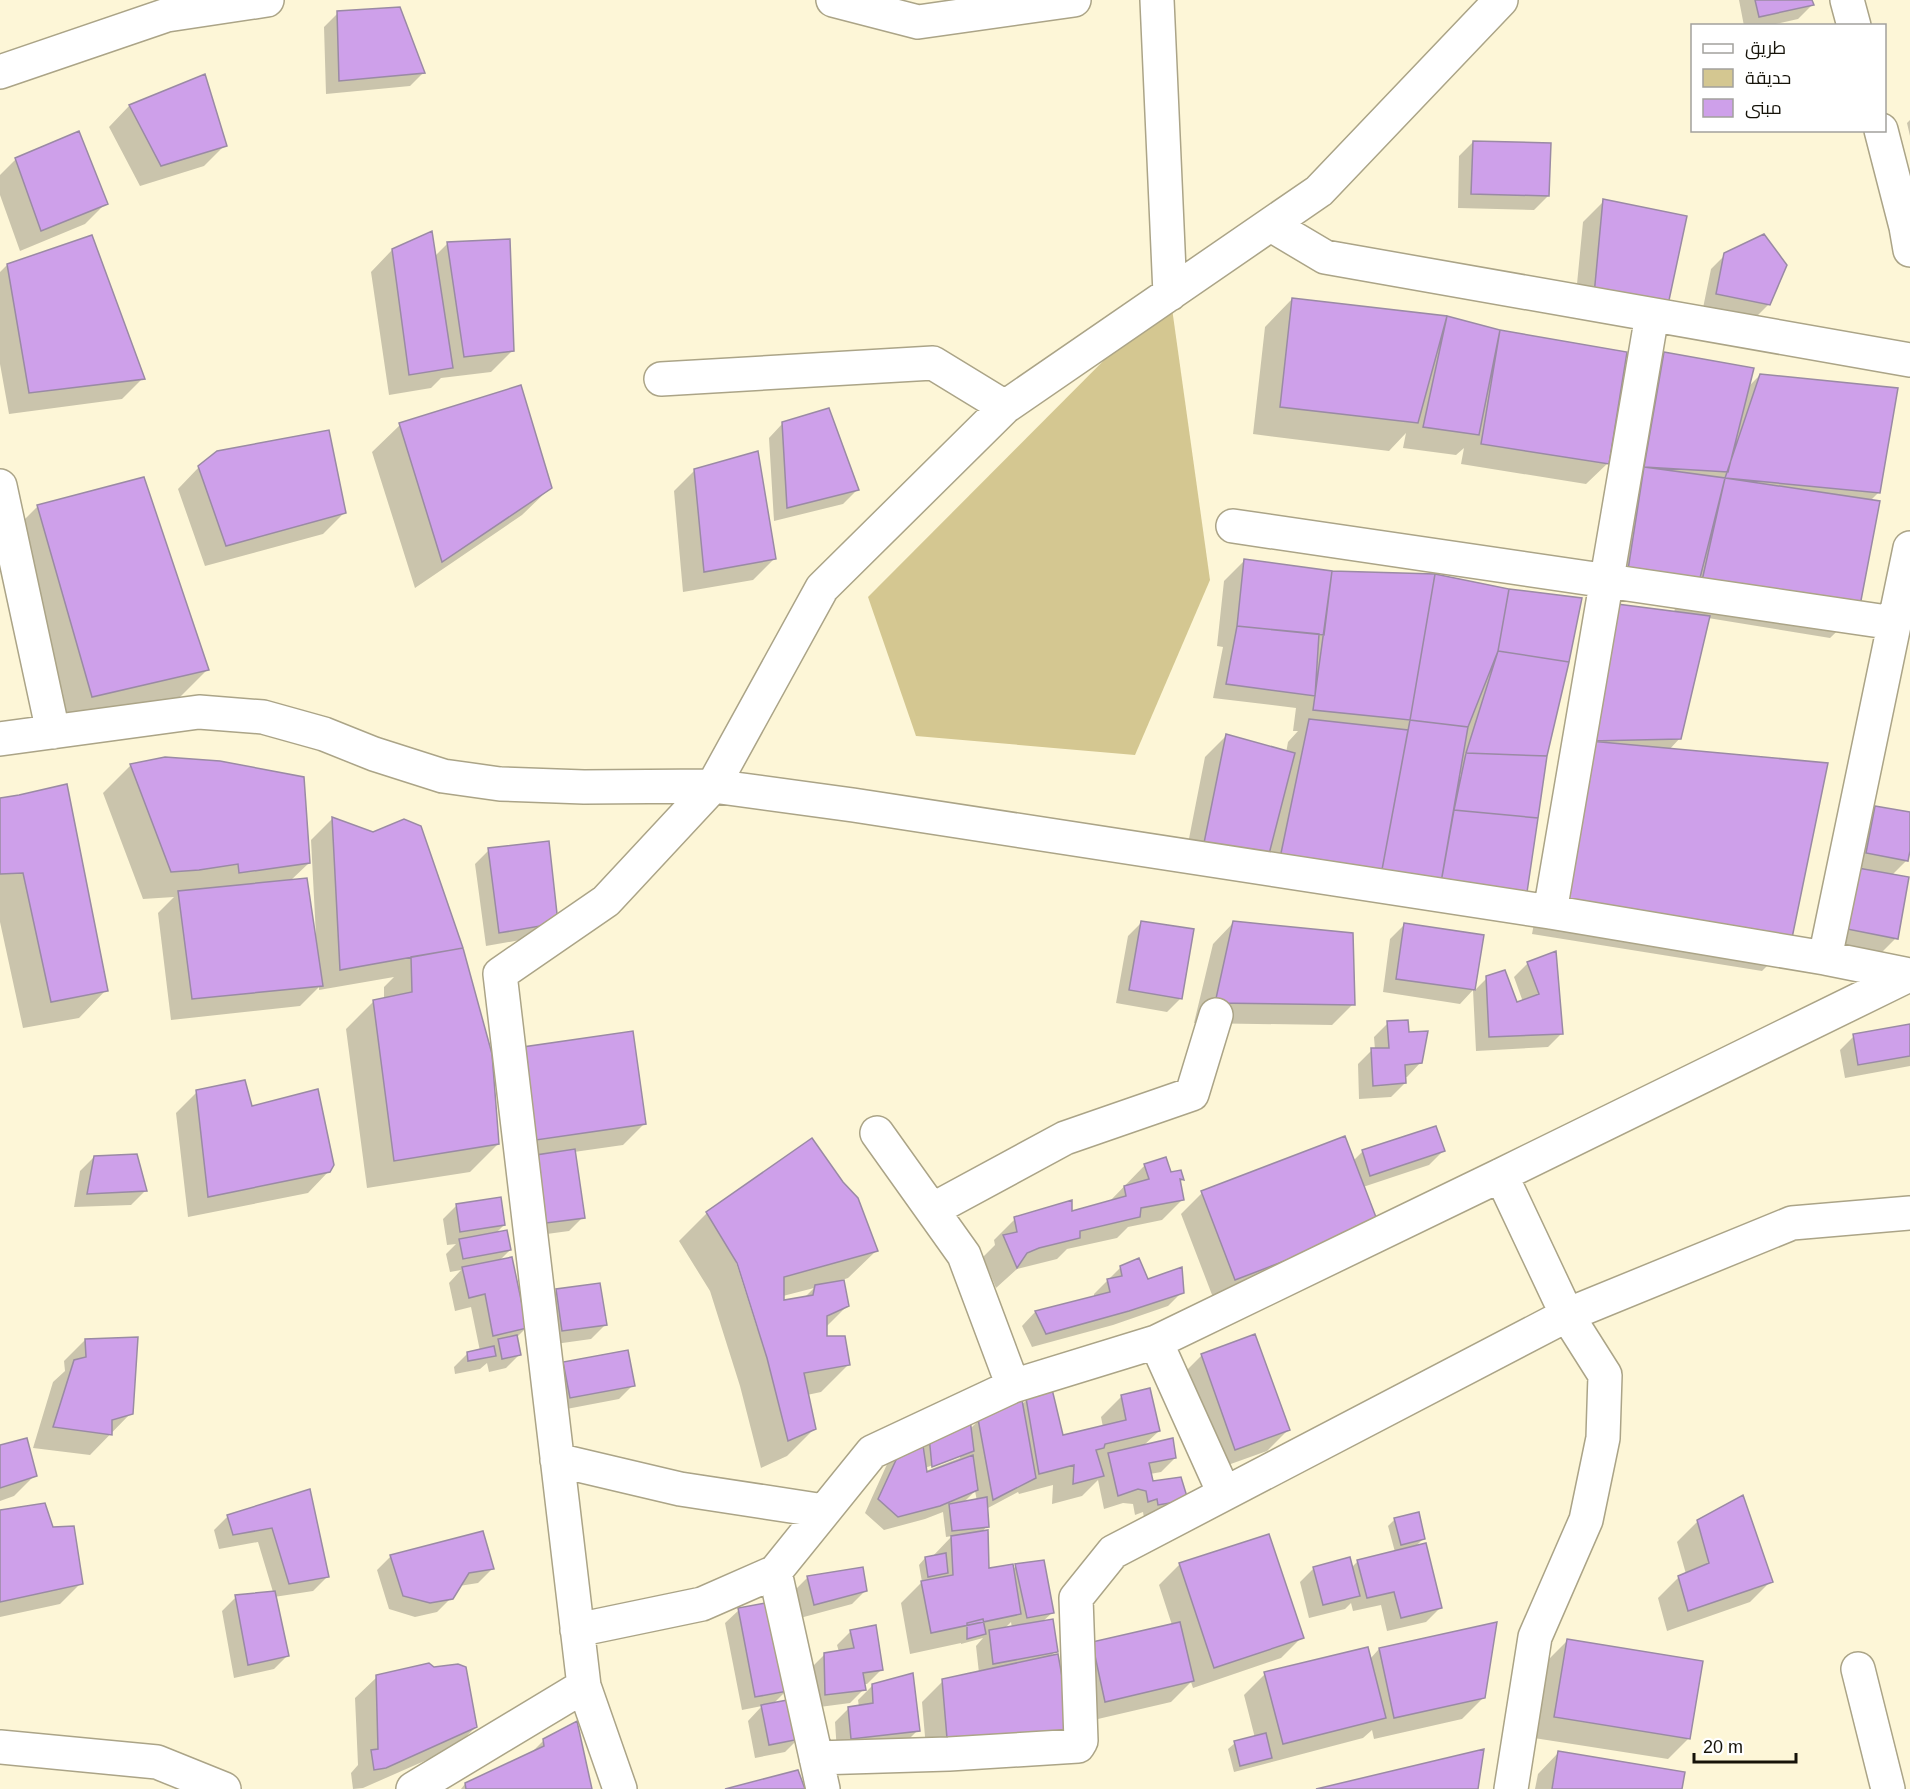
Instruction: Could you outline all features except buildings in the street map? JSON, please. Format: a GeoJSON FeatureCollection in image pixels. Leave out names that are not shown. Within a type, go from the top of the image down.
{"type":"FeatureCollection","features":[{"type":"Feature","properties":{"kind":"street"},"geometry":{"type":"LineString","coordinates":[[0,72],[166,8],[267,0]]}},
{"type":"Feature","properties":{"kind":"street"},"geometry":{"type":"LineString","coordinates":[[833,0],[918,22],[1074,0]]}},
{"type":"Feature","properties":{"kind":"street"},"geometry":{"type":"LineString","coordinates":[[1157,0],[1170,294]]}},
{"type":"Feature","properties":{"kind":"street"},"geometry":{"type":"LineString","coordinates":[[620,1789],[584,1686],[500,974],[606,902],[713,786],[822,588],[1005,407],[1319,191],[1501,0]]}},
{"type":"Feature","properties":{"kind":"street"},"geometry":{"type":"LineString","coordinates":[[1847,0],[1853,24]]}},
{"type":"Feature","properties":{"kind":"street"},"geometry":{"type":"LineString","coordinates":[[1882,132],[1910,250]]}},
{"type":"Feature","properties":{"kind":"street"},"geometry":{"type":"LineString","coordinates":[[1271,225],[1325,257],[1910,360]]}},
{"type":"Feature","properties":{"kind":"street"},"geometry":{"type":"LineString","coordinates":[[1550,912],[1652,315]]}},
{"type":"Feature","properties":{"kind":"street"},"geometry":{"type":"LineString","coordinates":[[661,379],[933,363],[1005,407]]}},
{"type":"Feature","properties":{"kind":"street"},"geometry":{"type":"LineString","coordinates":[[0,486],[53,732]]}},
{"type":"Feature","properties":{"kind":"street"},"geometry":{"type":"LineString","coordinates":[[1233,526],[1894,623]]}},
{"type":"Feature","properties":{"kind":"street"},"geometry":{"type":"LineString","coordinates":[[1825,958],[1910,548]]}},
{"type":"Feature","properties":{"kind":"street"},"geometry":{"type":"LineString","coordinates":[[0,739],[199,712],[263,717],[324,734],[374,754],[443,776],[511,784],[584,787],[713,786],[853,805],[1550,912],[1825,958],[1910,975]]}},
{"type":"Feature","properties":{"kind":"street"},"geometry":{"type":"LineString","coordinates":[[577,1630],[702,1604],[775,1572],[872,1452],[1013,1386],[1156,1342],[1910,975]]}},
{"type":"Feature","properties":{"kind":"street"},"geometry":{"type":"LineString","coordinates":[[932,1210],[1065,1138],[1192,1094],[1216,1015]]}},
{"type":"Feature","properties":{"kind":"street"},"geometry":{"type":"LineString","coordinates":[[877,1132],[964,1255],[1013,1386]]}},
{"type":"Feature","properties":{"kind":"street"},"geometry":{"type":"LineString","coordinates":[[1502,1175],[1567,1315],[1605,1375],[1604,1438],[1586,1520],[1535,1637],[1511,1789]]}},
{"type":"Feature","properties":{"kind":"street"},"geometry":{"type":"LineString","coordinates":[[816,1758],[949,1754],[1078,1746],[1081,1741],[1076,1598],[1113,1552],[1567,1315],[1792,1223],[1910,1213]]}},
{"type":"Feature","properties":{"kind":"street"},"geometry":{"type":"LineString","coordinates":[[1156,1342],[1224,1493]]}},
{"type":"Feature","properties":{"kind":"street"},"geometry":{"type":"LineString","coordinates":[[557,1460],[680,1489],[824,1512]]}},
{"type":"Feature","properties":{"kind":"street"},"geometry":{"type":"LineString","coordinates":[[775,1572],[823,1789]]}},
{"type":"Feature","properties":{"kind":"street"},"geometry":{"type":"LineString","coordinates":[[1858,1669],[1888,1789]]}},
{"type":"Feature","properties":{"kind":"street"},"geometry":{"type":"LineString","coordinates":[[413,1789],[584,1686]]}},
{"type":"Feature","properties":{"kind":"street"},"geometry":{"type":"LineString","coordinates":[[0,1747],[157,1762],[224,1789]]}},
{"type":"Feature","properties":{"kind":"green space"},"geometry":{"type":"Polygon","coordinates":[[[1170,294],[1210,580],[1135,755],[916,736],[868,597],[1170,294]]]}}]}
